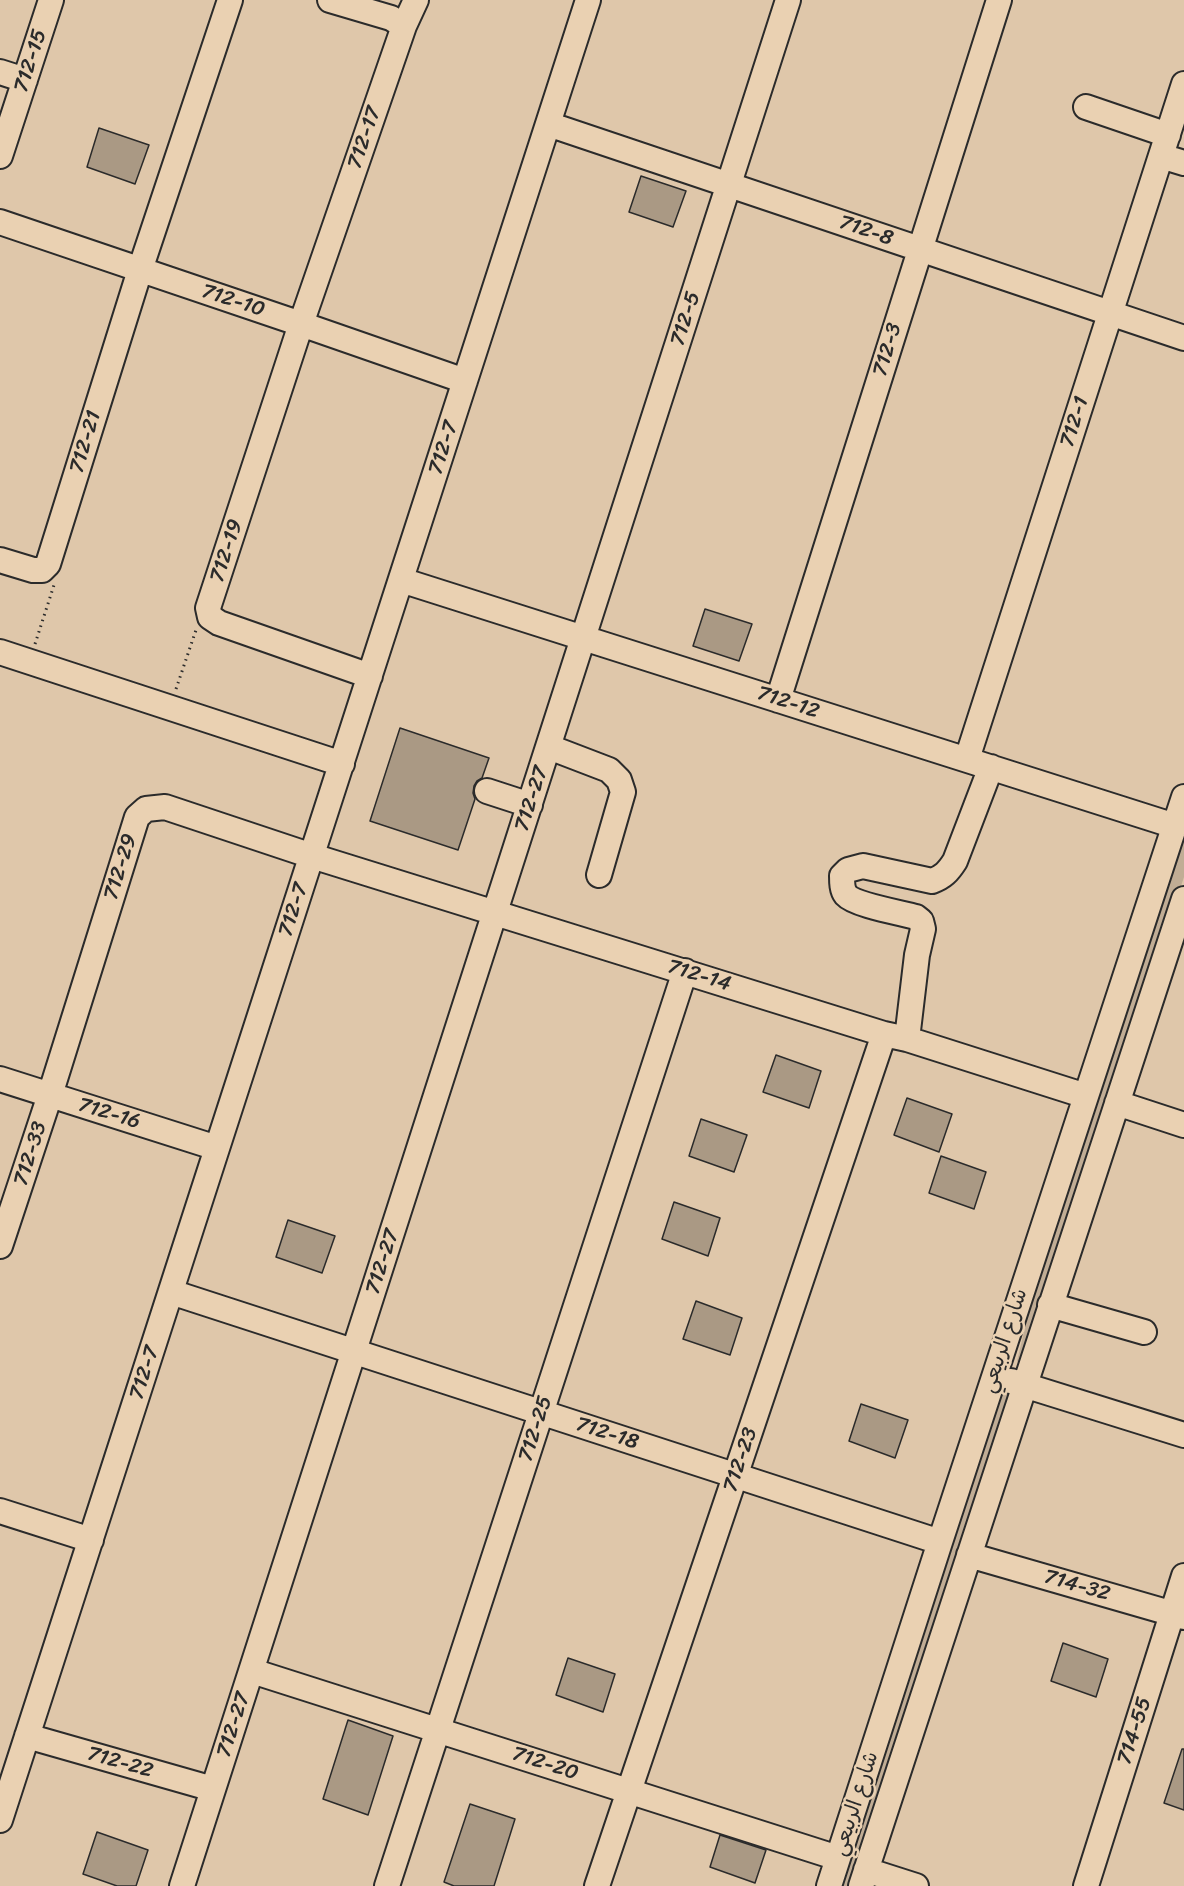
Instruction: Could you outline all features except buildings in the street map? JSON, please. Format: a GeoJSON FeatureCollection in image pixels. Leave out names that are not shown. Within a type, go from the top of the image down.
{"type":"FeatureCollection","features":[{"type":"Feature","properties":{"kind":"street","name":"712-15"},"geometry":{"type":"LineString","coordinates":[[0,156],[51,0]]}},
{"type":"Feature","properties":{"kind":"street"},"geometry":{"type":"LineString","coordinates":[[140,270],[230,0]]}},
{"type":"Feature","properties":{"kind":"street"},"geometry":{"type":"LineString","coordinates":[[330,0],[392,18],[404,26]]}},
{"type":"Feature","properties":{"kind":"street","name":"712-17"},"geometry":{"type":"LineString","coordinates":[[301,324],[404,26],[416,0]]}},
{"type":"Feature","properties":{"kind":"street","name":"712-7"},"geometry":{"type":"LineString","coordinates":[[0,1820],[588,0]]}},
{"type":"Feature","properties":{"kind":"street","name":"712-5"},"geometry":{"type":"LineString","coordinates":[[584,638],[789,0]]}},
{"type":"Feature","properties":{"kind":"street","name":"712-3"},"geometry":{"type":"LineString","coordinates":[[778,700],[999,0]]}},
{"type":"Feature","properties":{"kind":"street"},"geometry":{"type":"LineString","coordinates":[[0,72],[25,80]]}},
{"type":"Feature","properties":{"kind":"street","name":"712-1"},"geometry":{"type":"LineString","coordinates":[[967,759],[1184,84]]}},
{"type":"Feature","properties":{"kind":"street"},"geometry":{"type":"LineString","coordinates":[[1086,106],[1164,145],[1184,163]]}},
{"type":"Feature","properties":{"kind":"street","name":"712-8"},"geometry":{"type":"LineString","coordinates":[[548,124],[1184,338]]}},
{"type":"Feature","properties":{"kind":"street","name":"712-10"},"geometry":{"type":"LineString","coordinates":[[0,222],[465,381]]}},
{"type":"Feature","properties":{"kind":"street","name":"712-21"},"geometry":{"type":"LineString","coordinates":[[48,564],[140,270]]}},
{"type":"Feature","properties":{"kind":"street","name":"712-19"},"geometry":{"type":"LineString","coordinates":[[210,617],[208,608],[301,324]]}},
{"type":"Feature","properties":{"kind":"street"},"geometry":{"type":"LineString","coordinates":[[0,560],[33,570],[42,570],[48,564]]}},
{"type":"Feature","properties":{"kind":"street","name":"712-12"},"geometry":{"type":"LineString","coordinates":[[401,580],[1175,826]]}},
{"type":"Feature","properties":{"kind":"street"},"geometry":{"type":"LineString","coordinates":[[210,617],[219,623],[370,676]]}},
{"type":"Feature","properties":{"kind":"street","name":"712-27"},"geometry":{"type":"LineString","coordinates":[[182,1886],[584,638]]}},
{"type":"Feature","properties":{"kind":"street"},"geometry":{"type":"LineString","coordinates":[[0,652],[342,764]]}},
{"type":"Feature","properties":{"kind":"street"},"geometry":{"type":"LineString","coordinates":[[549,747],[609,770],[619,780],[623,792],[599,875]]}},
{"type":"Feature","properties":{"kind":"street"},"geometry":{"type":"LineString","coordinates":[[907,1039],[917,955],[923,929],[921,921],[916,917],[857,902],[847,895],[842,885],[842,876],[848,870],[863,866],[932,881],[948,872],[955,861],[991,767]]}},
{"type":"Feature","properties":{"kind":"street"},"geometry":{"type":"LineString","coordinates":[[487,791],[530,805]]}},
{"type":"Feature","properties":{"kind":"street","name":"شارع الربيعي"},"geometry":{"type":"LineString","coordinates":[[829,1886],[939,1542],[1184,797]]}},
{"type":"Feature","properties":{"kind":"street","name":"712-29"},"geometry":{"type":"LineString","coordinates":[[50,1095],[137,817],[146,809],[165,807],[312,856]]}},
{"type":"Feature","properties":{"kind":"street","name":"712-14"},"geometry":{"type":"LineString","coordinates":[[312,856],[1086,1096]]}},
{"type":"Feature","properties":{"kind":"street","name":"شارع الربيعي"},"geometry":{"type":"LineString","coordinates":[[864,1878],[1184,899]]}},
{"type":"Feature","properties":{"kind":"street","name":"712-25"},"geometry":{"type":"LineString","coordinates":[[387,1886],[685,972]]}},
{"type":"Feature","properties":{"kind":"street","name":"712-23"},"geometry":{"type":"LineString","coordinates":[[597,1886],[884,1034]]}},
{"type":"Feature","properties":{"kind":"street","name":"712-16"},"geometry":{"type":"LineString","coordinates":[[0,1079],[217,1148]]}},
{"type":"Feature","properties":{"kind":"street","name":"712-33"},"geometry":{"type":"LineString","coordinates":[[0,1246],[50,1095]]}},
{"type":"Feature","properties":{"kind":"street"},"geometry":{"type":"LineString","coordinates":[[1117,1103],[1184,1125]]}},
{"type":"Feature","properties":{"kind":"street","name":"712-18"},"geometry":{"type":"LineString","coordinates":[[171,1292],[939,1542]]}},
{"type":"Feature","properties":{"kind":"street"},"geometry":{"type":"LineString","coordinates":[[1050,1305],[1144,1332]]}},
{"type":"Feature","properties":{"kind":"street"},"geometry":{"type":"LineString","coordinates":[[994,1376],[1184,1435]]}},
{"type":"Feature","properties":{"kind":"street"},"geometry":{"type":"LineString","coordinates":[[0,1511],[91,1540]]}},
{"type":"Feature","properties":{"kind":"street","name":"714-32"},"geometry":{"type":"LineString","coordinates":[[969,1555],[1178,1615]]}},
{"type":"Feature","properties":{"kind":"street","name":"714-55"},"geometry":{"type":"LineString","coordinates":[[1086,1886],[1178,1615],[1184,1576]]}},
{"type":"Feature","properties":{"kind":"street","name":"712-20"},"geometry":{"type":"LineString","coordinates":[[252,1671],[838,1858]]}},
{"type":"Feature","properties":{"kind":"street","name":"712-22"},"geometry":{"type":"LineString","coordinates":[[27,1736],[213,1789]]}},
{"type":"Feature","properties":{"kind":"street"},"geometry":{"type":"LineString","coordinates":[[864,1878],[916,1886]]}},
{"type":"Feature","properties":{"kind":"path"},"geometry":{"type":"LineString","coordinates":[[29,661],[56,579],[48,564]]}},
{"type":"Feature","properties":{"kind":"path"},"geometry":{"type":"LineString","coordinates":[[170,707],[196,630],[210,617]]}},
{"type":"Feature","properties":{"kind":"shaded area"},"geometry":{"type":"Polygon","coordinates":[[[1184,827],[1184,877],[1023,1363],[1019,1364],[1017,1361],[1031,1303],[1184,827]]]}},
{"type":"Feature","properties":{"kind":"shaded area"},"geometry":{"type":"Polygon","coordinates":[[[1006,1394],[1009,1397],[852,1886],[839,1886],[1000,1395],[1006,1394]]]}}]}
